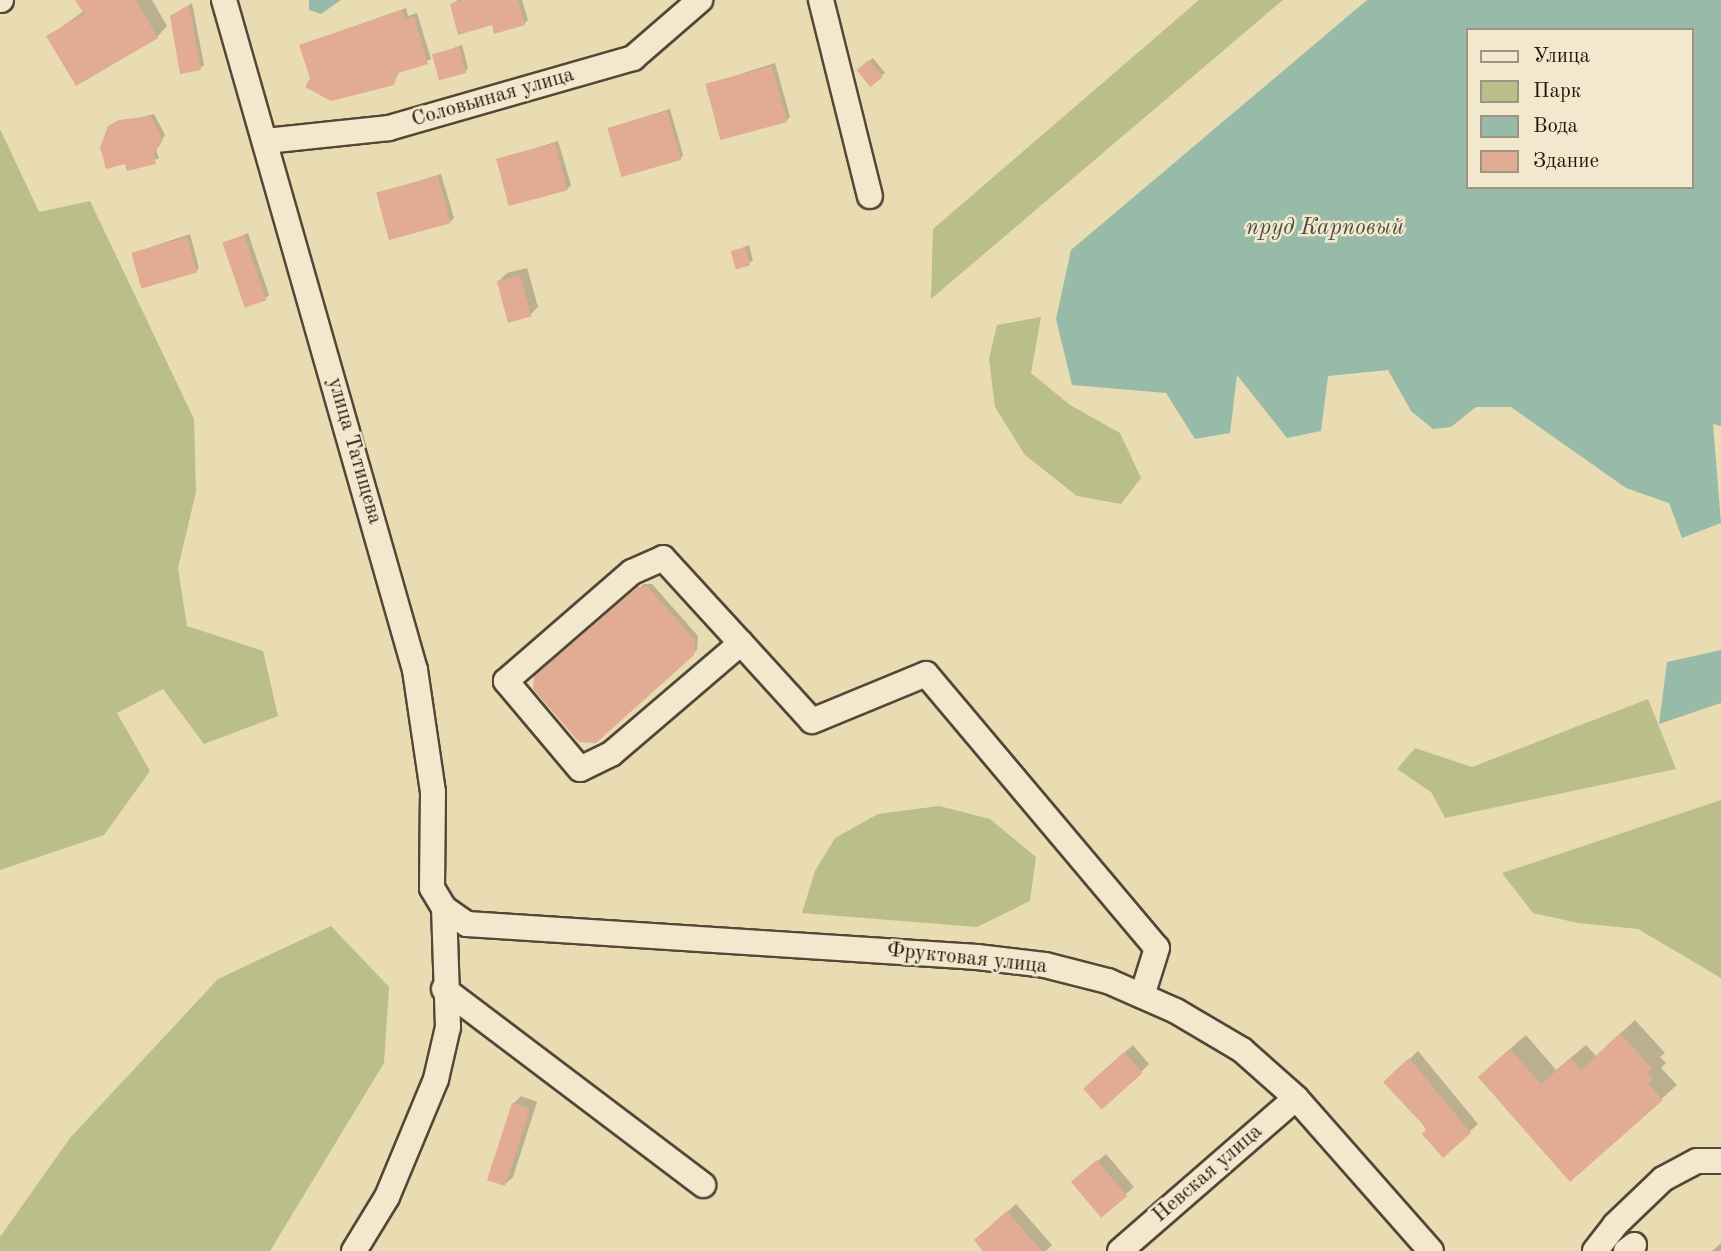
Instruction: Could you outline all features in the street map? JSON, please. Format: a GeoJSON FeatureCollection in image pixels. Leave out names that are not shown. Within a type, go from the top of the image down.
{"type":"FeatureCollection","features":[{"type":"Feature","properties":{"kind":"street","name":"улица Татищева"},"geometry":{"type":"LineString","coordinates":[[224,0],[415,670],[433,792],[432,888],[444,908]]}},
{"type":"Feature","properties":{"kind":"street","name":"Соловьиная улица"},"geometry":{"type":"LineString","coordinates":[[266,141],[389,128],[633,58],[700,0]]}},
{"type":"Feature","properties":{"kind":"street"},"geometry":{"type":"LineString","coordinates":[[821,0],[870,196]]}},
{"type":"Feature","properties":{"kind":"street"},"geometry":{"type":"LineString","coordinates":[[741,643],[611,754],[580,769],[506,681],[632,572],[663,558],[741,643],[812,721],[926,674],[1157,948],[1142,996]]}},
{"type":"Feature","properties":{"kind":"street"},"geometry":{"type":"LineString","coordinates":[[354,1251],[387,1197],[436,1079],[448,1027],[444,989],[444,908]]}},
{"type":"Feature","properties":{"kind":"street","name":"Фруктовая улица"},"geometry":{"type":"LineString","coordinates":[[444,908],[467,923],[978,957],[1045,965],[1108,981],[1142,996],[1242,1050],[1296,1098],[1431,1251]]}},
{"type":"Feature","properties":{"kind":"street"},"geometry":{"type":"LineString","coordinates":[[444,989],[703,1185]]}},
{"type":"Feature","properties":{"kind":"street","name":"Невская улица"},"geometry":{"type":"LineString","coordinates":[[1120,1251],[1296,1098]]}},
{"type":"Feature","properties":{"kind":"street"},"geometry":{"type":"LineString","coordinates":[[1595,1251],[1615,1225],[1663,1179],[1697,1161],[1721,1161]]}},
{"type":"Feature","properties":{"kind":"green space"},"geometry":{"type":"Polygon","coordinates":[[[1199,0],[1283,0],[931,299],[933,229],[1199,0]]]}},
{"type":"Feature","properties":{"kind":"green space"},"geometry":{"type":"Polygon","coordinates":[[[0,129],[39,212],[90,201],[194,419],[196,492],[178,568],[187,626],[263,651],[278,716],[204,744],[163,689],[117,713],[150,771],[104,835],[0,870],[0,129]]]}},
{"type":"Feature","properties":{"kind":"green space"},"geometry":{"type":"Polygon","coordinates":[[[1041,317],[1031,373],[1070,405],[1120,433],[1141,478],[1121,504],[1077,496],[1025,455],[995,407],[989,359],[997,325],[1041,317]]]}},
{"type":"Feature","properties":{"kind":"green space"},"geometry":{"type":"Polygon","coordinates":[[[1648,699],[1676,769],[1445,818],[1431,792],[1397,769],[1415,748],[1472,767],[1648,699]]]}},
{"type":"Feature","properties":{"kind":"green space"},"geometry":{"type":"Polygon","coordinates":[[[1721,800],[1721,978],[1638,929],[1578,923],[1533,913],[1502,873],[1721,800]]]}},
{"type":"Feature","properties":{"kind":"green space"},"geometry":{"type":"Polygon","coordinates":[[[939,806],[990,819],[1036,857],[1030,901],[977,927],[802,913],[815,871],[835,838],[878,814],[939,806]]]}},
{"type":"Feature","properties":{"kind":"green space"},"geometry":{"type":"Polygon","coordinates":[[[331,926],[389,987],[384,1063],[270,1251],[0,1251],[0,1237],[70,1138],[218,979],[331,926]]]}},
{"type":"Feature","properties":{"kind":"water"},"geometry":{"type":"Polygon","coordinates":[[[309,0],[341,0],[321,14],[309,10],[309,0]]]}},
{"type":"Feature","properties":{"kind":"water","name":"пруд Карповый"},"geometry":{"type":"Polygon","coordinates":[[[1367,0],[1721,0],[1721,426],[1713,424],[1721,523],[1682,538],[1669,503],[1626,488],[1511,407],[1476,407],[1451,427],[1433,429],[1411,411],[1388,370],[1328,376],[1321,431],[1287,438],[1237,375],[1230,433],[1195,439],[1166,393],[1072,385],[1056,319],[1071,250],[1367,0]]]}},
{"type":"Feature","properties":{"kind":"water"},"geometry":{"type":"Polygon","coordinates":[[[1721,650],[1721,703],[1659,724],[1667,662],[1721,650]]]}},
{"type":"Feature","properties":{"kind":"building"},"geometry":{"type":"Polygon","coordinates":[[[75,0],[136,0],[158,38],[76,86],[46,36],[84,14],[75,0]]]}},
{"type":"Feature","properties":{"kind":"building"},"geometry":{"type":"Polygon","coordinates":[[[463,0],[518,0],[525,25],[494,34],[492,25],[458,35],[450,4],[463,0]]]}},
{"type":"Feature","properties":{"kind":"building"},"geometry":{"type":"Polygon","coordinates":[[[189,5],[201,70],[180,74],[170,16],[189,5]]]}},
{"type":"Feature","properties":{"kind":"building"},"geometry":{"type":"Polygon","coordinates":[[[402,10],[405,19],[414,16],[428,64],[398,73],[394,85],[331,101],[305,87],[310,78],[299,45],[402,10]]]}},
{"type":"Feature","properties":{"kind":"building"},"geometry":{"type":"Polygon","coordinates":[[[459,47],[466,73],[439,80],[432,54],[459,47]]]}},
{"type":"Feature","properties":{"kind":"building"},"geometry":{"type":"Polygon","coordinates":[[[869,60],[883,77],[870,87],[857,70],[869,60]]]}},
{"type":"Feature","properties":{"kind":"building"},"geometry":{"type":"Polygon","coordinates":[[[772,66],[787,122],[720,140],[705,84],[772,66]]]}},
{"type":"Feature","properties":{"kind":"building"},"geometry":{"type":"Polygon","coordinates":[[[667,111],[681,160],[621,177],[607,128],[667,111]]]}},
{"type":"Feature","properties":{"kind":"building"},"geometry":{"type":"Polygon","coordinates":[[[151,116],[163,140],[154,154],[156,164],[127,171],[125,164],[106,169],[100,147],[108,126],[119,120],[151,116]]]}},
{"type":"Feature","properties":{"kind":"building"},"geometry":{"type":"Polygon","coordinates":[[[555,143],[568,190],[509,206],[496,159],[555,143]]]}},
{"type":"Feature","properties":{"kind":"building"},"geometry":{"type":"Polygon","coordinates":[[[438,176],[451,223],[389,240],[376,193],[438,176]]]}},
{"type":"Feature","properties":{"kind":"building"},"geometry":{"type":"Polygon","coordinates":[[[244,235],[266,300],[245,308],[222,242],[244,235]]]}},
{"type":"Feature","properties":{"kind":"building"},"geometry":{"type":"Polygon","coordinates":[[[187,237],[197,273],[141,289],[131,253],[187,237]]]}},
{"type":"Feature","properties":{"kind":"building"},"geometry":{"type":"Polygon","coordinates":[[[745,247],[750,265],[736,269],[731,251],[745,247]]]}},
{"type":"Feature","properties":{"kind":"building"},"geometry":{"type":"Polygon","coordinates":[[[520,275],[531,317],[508,323],[497,281],[520,275]]]}},
{"type":"Feature","properties":{"kind":"building"},"geometry":{"type":"Polygon","coordinates":[[[638,587],[648,587],[695,640],[694,655],[596,743],[579,742],[533,689],[534,676],[638,587]]]}},
{"type":"Feature","properties":{"kind":"building"},"geometry":{"type":"Polygon","coordinates":[[[1620,1033],[1652,1068],[1647,1073],[1653,1079],[1648,1083],[1663,1100],[1570,1182],[1478,1077],[1510,1049],[1541,1084],[1571,1058],[1581,1070],[1620,1033]]]}},
{"type":"Feature","properties":{"kind":"building"},"geometry":{"type":"Polygon","coordinates":[[[1124,1052],[1143,1073],[1102,1110],[1083,1089],[1124,1052]]]}},
{"type":"Feature","properties":{"kind":"building"},"geometry":{"type":"Polygon","coordinates":[[[1409,1058],[1471,1133],[1443,1158],[1422,1134],[1427,1129],[1383,1082],[1409,1058]]]}},
{"type":"Feature","properties":{"kind":"building"},"geometry":{"type":"Polygon","coordinates":[[[512,1103],[530,1109],[505,1186],[487,1180],[512,1103]]]}},
{"type":"Feature","properties":{"kind":"building"},"geometry":{"type":"Polygon","coordinates":[[[1097,1160],[1127,1196],[1101,1218],[1071,1182],[1097,1160]]]}},
{"type":"Feature","properties":{"kind":"building"},"geometry":{"type":"Polygon","coordinates":[[[1007,1211],[1042,1251],[983,1251],[974,1240],[1007,1211]]]}}]}
